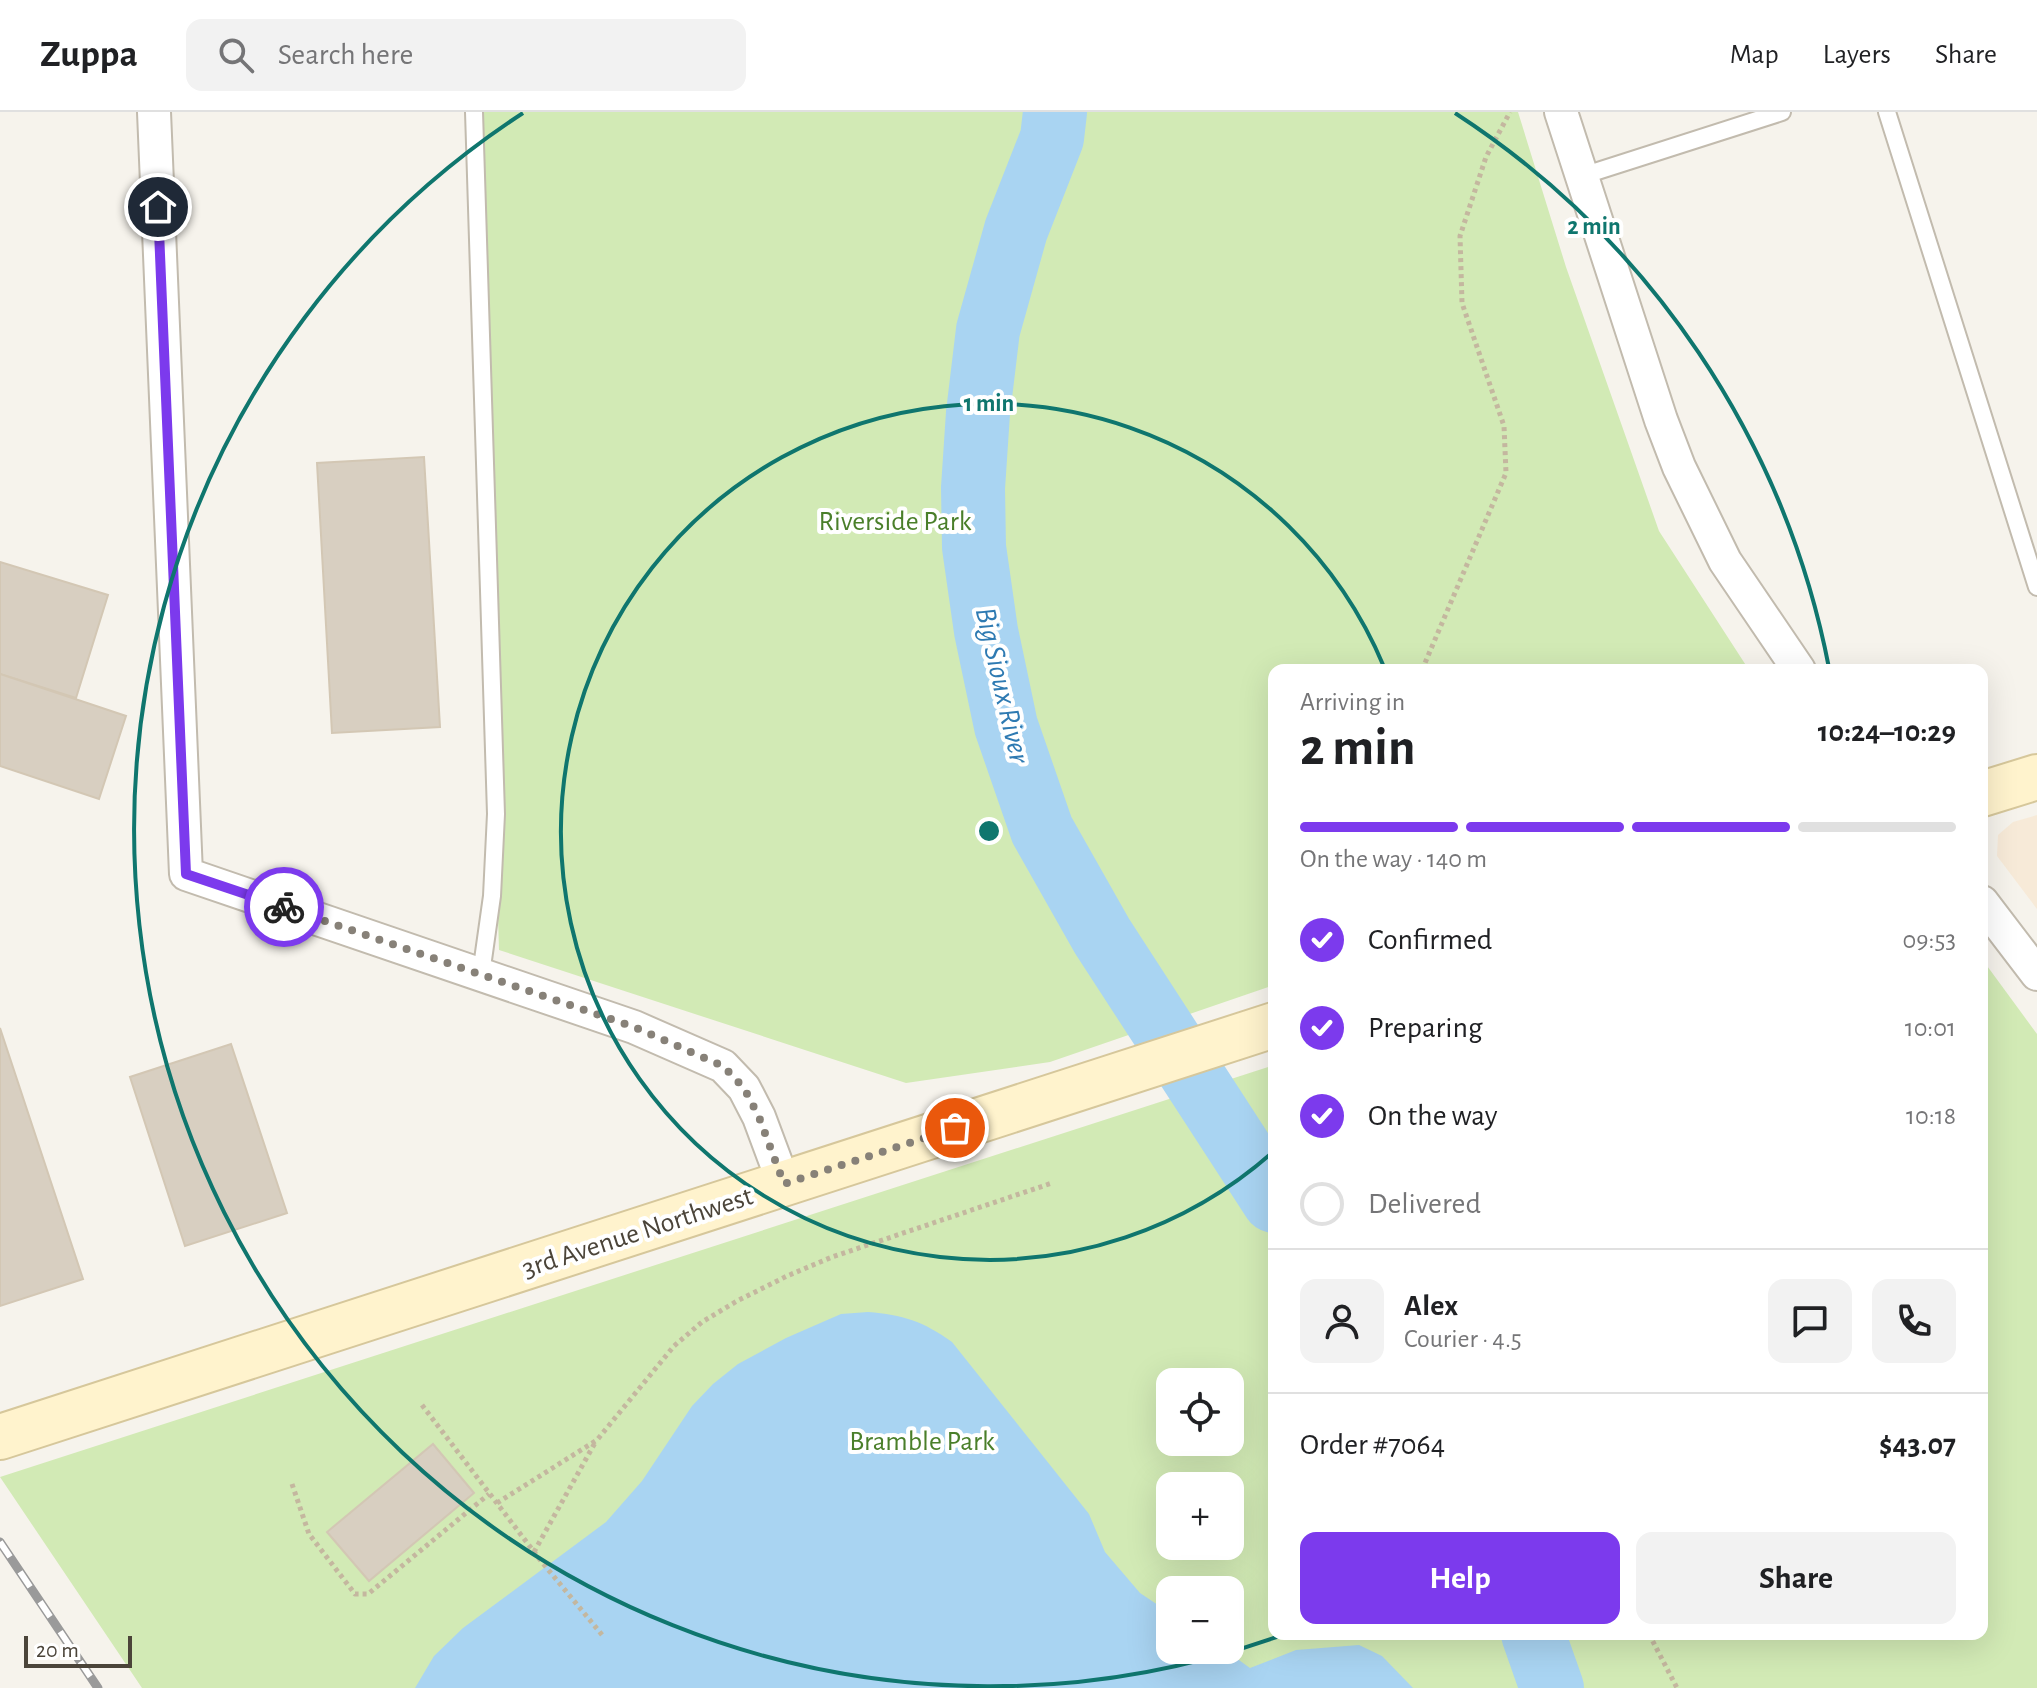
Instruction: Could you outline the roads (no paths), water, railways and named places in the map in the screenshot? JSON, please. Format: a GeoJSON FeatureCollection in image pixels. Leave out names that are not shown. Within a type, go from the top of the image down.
{"type":"FeatureCollection","features":[{"type":"Feature","properties":{"kind":"main road"},"geometry":{"type":"LineString","coordinates":[[1988,792],[2037,777]]}},
{"type":"Feature","properties":{"kind":"main road","name":"3rd Avenue Northwest"},"geometry":{"type":"LineString","coordinates":[[0,1437],[1268,1027]]}},
{"type":"Feature","properties":{"kind":"street"},"geometry":{"type":"LineString","coordinates":[[154,112],[186,874],[634,1027],[723,1066],[744,1088],[759,1117],[784,1184]]}},
{"type":"Feature","properties":{"kind":"street"},"geometry":{"type":"LineString","coordinates":[[1561,112],[1679,467],[1725,561],[1795,664]]}},
{"type":"Feature","properties":{"kind":"street"},"geometry":{"type":"LineString","coordinates":[[1988,910],[2037,974]]}},
{"type":"Feature","properties":{"kind":"lane"},"geometry":{"type":"LineString","coordinates":[[474,112],[496,814],[492,896],[481,974]]}},
{"type":"Feature","properties":{"kind":"lane"},"geometry":{"type":"LineString","coordinates":[[1582,176],[1782,112]]}},
{"type":"Feature","properties":{"kind":"lane"},"geometry":{"type":"LineString","coordinates":[[1887,112],[2037,587]]}},
{"type":"Feature","properties":{"kind":"water"},"geometry":{"type":"Polygon","coordinates":[[[868,1312],[912,1320],[952,1342],[1089,1514],[1105,1552],[1140,1593],[1156,1604],[1156,1664],[1244,1664],[1250,1668],[1296,1650],[1359,1645],[1382,1656],[1413,1688],[415,1688],[434,1656],[463,1628],[606,1522],[642,1481],[692,1406],[713,1384],[738,1364],[786,1338],[841,1314],[868,1312]]]}},
{"type":"Feature","properties":{"kind":"waterway","name":"Big Sioux River"},"geometry":{"type":"LineString","coordinates":[[1055,112],[1052,138],[1016,230],[988,330],[973,488],[974,547],[986,631],[1006,726],[1042,830],[1102,936],[1268,1192]]}},
{"type":"Feature","properties":{"kind":"waterway","name":"Big Sioux River"},"geometry":{"type":"LineString","coordinates":[[1535,1640],[1552,1688]]}},
{"type":"Feature","properties":{"kind":"railway"},"geometry":{"type":"LineString","coordinates":[[0,1542],[98,1688]]}},
{"type":"Feature","properties":{"kind":"park label","name":"Riverside Park"},"geometry":{"type":"Point","coordinates":[895,520]}},
{"type":"Feature","properties":{"kind":"park label","name":"Bramble Park"},"geometry":{"type":"Point","coordinates":[922,1440]}}]}
